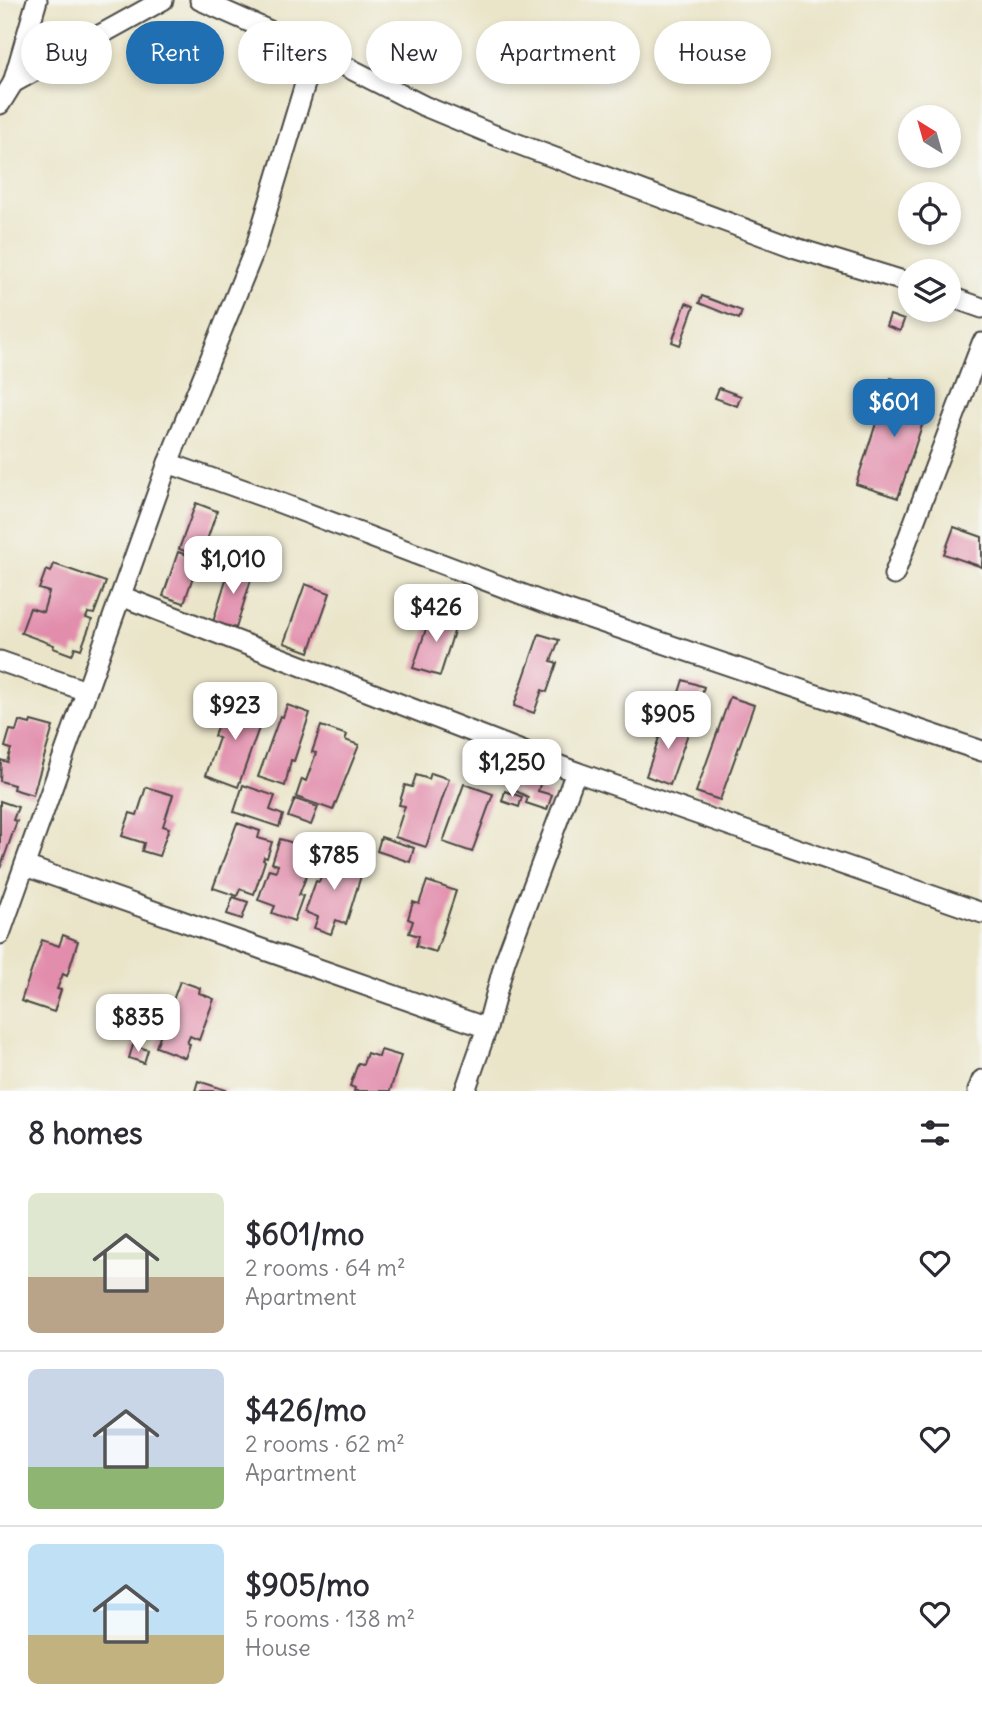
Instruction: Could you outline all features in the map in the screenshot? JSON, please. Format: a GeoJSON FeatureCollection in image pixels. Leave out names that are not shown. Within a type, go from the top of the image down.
{"type":"FeatureCollection","features":[{"type":"Feature","properties":{"kind":"street"},"geometry":{"type":"LineString","coordinates":[[0,104],[13,83],[37,0]]}},
{"type":"Feature","properties":{"kind":"street"},"geometry":{"type":"LineString","coordinates":[[13,83],[163,0]]}},
{"type":"Feature","properties":{"kind":"street"},"geometry":{"type":"LineString","coordinates":[[200,0],[247,21]]}},
{"type":"Feature","properties":{"kind":"street"},"geometry":{"type":"LineString","coordinates":[[352,70],[424,106],[494,135],[796,248],[898,280]]}},
{"type":"Feature","properties":{"kind":"street"},"geometry":{"type":"LineString","coordinates":[[0,934],[4,910],[25,866],[169,463],[256,246],[305,84]]}},
{"type":"Feature","properties":{"kind":"street"},"geometry":{"type":"LineString","coordinates":[[961,301],[982,308]]}},
{"type":"Feature","properties":{"kind":"street"},"geometry":{"type":"LineString","coordinates":[[894,575],[982,343]]}},
{"type":"Feature","properties":{"kind":"street"},"geometry":{"type":"LineString","coordinates":[[169,463],[548,604],[982,751]]}},
{"type":"Feature","properties":{"kind":"street"},"geometry":{"type":"LineString","coordinates":[[121,596],[576,772],[982,913]]}},
{"type":"Feature","properties":{"kind":"street"},"geometry":{"type":"LineString","coordinates":[[0,661],[86,691]]}},
{"type":"Feature","properties":{"kind":"street"},"geometry":{"type":"LineString","coordinates":[[465,1091],[487,1028],[505,961],[576,772]]}},
{"type":"Feature","properties":{"kind":"street"},"geometry":{"type":"LineString","coordinates":[[25,866],[487,1028]]}},
{"type":"Feature","properties":{"kind":"street"},"geometry":{"type":"LineString","coordinates":[[978,1091],[982,1080]]}},
{"type":"Feature","properties":{"kind":"building"},"geometry":{"type":"Polygon","coordinates":[[[702,296],[742,311],[739,319],[699,303],[702,296]]]}},
{"type":"Feature","properties":{"kind":"building"},"geometry":{"type":"Polygon","coordinates":[[[686,303],[694,306],[680,345],[672,342],[686,303]]]}},
{"type":"Feature","properties":{"kind":"building"},"geometry":{"type":"Polygon","coordinates":[[[890,315],[898,318],[898,322],[903,322],[900,331],[886,326],[890,315]]]}},
{"type":"Feature","properties":{"kind":"building"},"geometry":{"type":"Polygon","coordinates":[[[891,378],[920,387],[917,396],[930,401],[898,498],[856,484],[891,378]]]}},
{"type":"Feature","properties":{"kind":"building"},"geometry":{"type":"Polygon","coordinates":[[[719,388],[741,396],[737,406],[715,398],[719,388]]]}},
{"type":"Feature","properties":{"kind":"building"},"geometry":{"type":"Polygon","coordinates":[[[196,503],[217,511],[201,557],[179,549],[196,503]]]}},
{"type":"Feature","properties":{"kind":"building"},"geometry":{"type":"Polygon","coordinates":[[[954,527],[982,537],[982,567],[944,554],[954,527]]]}},
{"type":"Feature","properties":{"kind":"building"},"geometry":{"type":"Polygon","coordinates":[[[178,552],[199,559],[184,603],[163,596],[178,552]]]}},
{"type":"Feature","properties":{"kind":"building"},"geometry":{"type":"Polygon","coordinates":[[[231,563],[254,570],[236,628],[213,622],[231,563]]]}},
{"type":"Feature","properties":{"kind":"building"},"geometry":{"type":"Polygon","coordinates":[[[54,564],[106,582],[94,614],[88,613],[86,618],[92,620],[81,649],[75,647],[72,655],[21,633],[30,608],[43,612],[49,592],[39,589],[46,570],[51,572],[54,564]]]}},
{"type":"Feature","properties":{"kind":"building"},"geometry":{"type":"Polygon","coordinates":[[[305,584],[330,593],[309,652],[284,643],[305,584]]]}},
{"type":"Feature","properties":{"kind":"building"},"geometry":{"type":"Polygon","coordinates":[[[432,611],[458,619],[440,676],[413,668],[432,611]]]}},
{"type":"Feature","properties":{"kind":"building"},"geometry":{"type":"Polygon","coordinates":[[[539,634],[559,640],[551,661],[557,663],[547,692],[542,690],[534,713],[514,706],[539,634]]]}},
{"type":"Feature","properties":{"kind":"building"},"geometry":{"type":"Polygon","coordinates":[[[683,680],[704,687],[693,721],[672,714],[683,680]]]}},
{"type":"Feature","properties":{"kind":"building"},"geometry":{"type":"Polygon","coordinates":[[[730,697],[754,705],[720,800],[696,792],[730,697]]]}},
{"type":"Feature","properties":{"kind":"building"},"geometry":{"type":"Polygon","coordinates":[[[246,701],[266,708],[238,787],[206,775],[219,738],[214,736],[221,715],[226,717],[232,702],[244,706],[246,701]]]}},
{"type":"Feature","properties":{"kind":"building"},"geometry":{"type":"Polygon","coordinates":[[[287,705],[310,713],[294,761],[291,760],[285,786],[258,777],[280,716],[283,717],[287,705]]]}},
{"type":"Feature","properties":{"kind":"building"},"geometry":{"type":"Polygon","coordinates":[[[666,717],[691,725],[670,785],[646,776],[666,717]]]}},
{"type":"Feature","properties":{"kind":"building"},"geometry":{"type":"Polygon","coordinates":[[[19,721],[53,727],[33,795],[13,789],[14,785],[0,781],[1,760],[7,762],[11,749],[5,747],[10,730],[16,731],[19,721]]]}},
{"type":"Feature","properties":{"kind":"building"},"geometry":{"type":"Polygon","coordinates":[[[321,726],[347,735],[345,740],[359,745],[333,810],[296,797],[302,779],[306,781],[316,753],[312,752],[321,726]]]}},
{"type":"Feature","properties":{"kind":"building"},"geometry":{"type":"Polygon","coordinates":[[[516,770],[542,778],[538,791],[552,795],[547,810],[526,803],[528,797],[510,788],[516,770]]]}},
{"type":"Feature","properties":{"kind":"building"},"geometry":{"type":"Polygon","coordinates":[[[431,773],[449,779],[426,847],[395,837],[405,806],[399,805],[405,785],[412,787],[416,775],[429,779],[431,773]]]}},
{"type":"Feature","properties":{"kind":"building"},"geometry":{"type":"Polygon","coordinates":[[[464,784],[493,794],[472,852],[443,842],[464,784]]]}},
{"type":"Feature","properties":{"kind":"building"},"geometry":{"type":"Polygon","coordinates":[[[243,785],[275,796],[270,810],[283,815],[279,827],[234,812],[243,785]]]}},
{"type":"Feature","properties":{"kind":"building"},"geometry":{"type":"Polygon","coordinates":[[[146,787],[173,795],[163,826],[169,828],[159,856],[142,851],[144,843],[122,836],[130,813],[137,815],[146,787]]]}},
{"type":"Feature","properties":{"kind":"building"},"geometry":{"type":"Polygon","coordinates":[[[505,791],[522,797],[519,807],[502,801],[505,791]]]}},
{"type":"Feature","properties":{"kind":"building"},"geometry":{"type":"Polygon","coordinates":[[[295,799],[318,807],[311,825],[288,817],[295,799]]]}},
{"type":"Feature","properties":{"kind":"building"},"geometry":{"type":"Polygon","coordinates":[[[0,801],[18,807],[13,820],[17,821],[0,869],[0,801]]]}},
{"type":"Feature","properties":{"kind":"building"},"geometry":{"type":"Polygon","coordinates":[[[237,823],[260,831],[258,838],[272,842],[267,858],[264,857],[254,894],[240,889],[237,896],[213,888],[237,823]]]}},
{"type":"Feature","properties":{"kind":"building"},"geometry":{"type":"Polygon","coordinates":[[[381,837],[414,848],[410,862],[377,851],[381,837]]]}},
{"type":"Feature","properties":{"kind":"building"},"geometry":{"type":"Polygon","coordinates":[[[280,839],[320,851],[314,868],[310,867],[299,895],[303,896],[294,921],[272,913],[275,906],[258,900],[269,869],[276,871],[278,865],[272,863],[280,839]]]}},
{"type":"Feature","properties":{"kind":"building"},"geometry":{"type":"Polygon","coordinates":[[[326,853],[338,857],[339,854],[364,866],[346,924],[336,920],[331,934],[314,928],[318,917],[305,912],[316,881],[319,882],[322,873],[319,872],[326,853]]]}},
{"type":"Feature","properties":{"kind":"building"},"geometry":{"type":"Polygon","coordinates":[[[427,881],[456,891],[436,952],[416,946],[419,936],[409,933],[413,921],[408,919],[413,902],[419,904],[427,881]]]}},
{"type":"Feature","properties":{"kind":"building"},"geometry":{"type":"Polygon","coordinates":[[[233,897],[248,902],[242,919],[227,914],[233,897]]]}},
{"type":"Feature","properties":{"kind":"building"},"geometry":{"type":"Polygon","coordinates":[[[63,935],[78,941],[67,976],[63,974],[57,989],[61,990],[54,1012],[21,1001],[42,940],[59,946],[63,935]]]}},
{"type":"Feature","properties":{"kind":"building"},"geometry":{"type":"Polygon","coordinates":[[[180,981],[200,988],[199,993],[214,999],[199,1040],[190,1036],[185,1058],[156,1047],[180,981]]]}},
{"type":"Feature","properties":{"kind":"building"},"geometry":{"type":"Polygon","coordinates":[[[133,1045],[148,1050],[144,1063],[129,1058],[133,1045]]]}},
{"type":"Feature","properties":{"kind":"building"},"geometry":{"type":"Polygon","coordinates":[[[381,1050],[401,1056],[390,1091],[354,1091],[355,1088],[350,1086],[358,1063],[363,1064],[367,1053],[379,1057],[381,1050]]]}},
{"type":"Feature","properties":{"kind":"building"},"geometry":{"type":"Polygon","coordinates":[[[198,1081],[226,1090],[226,1091],[195,1091],[198,1081]]]}}]}
